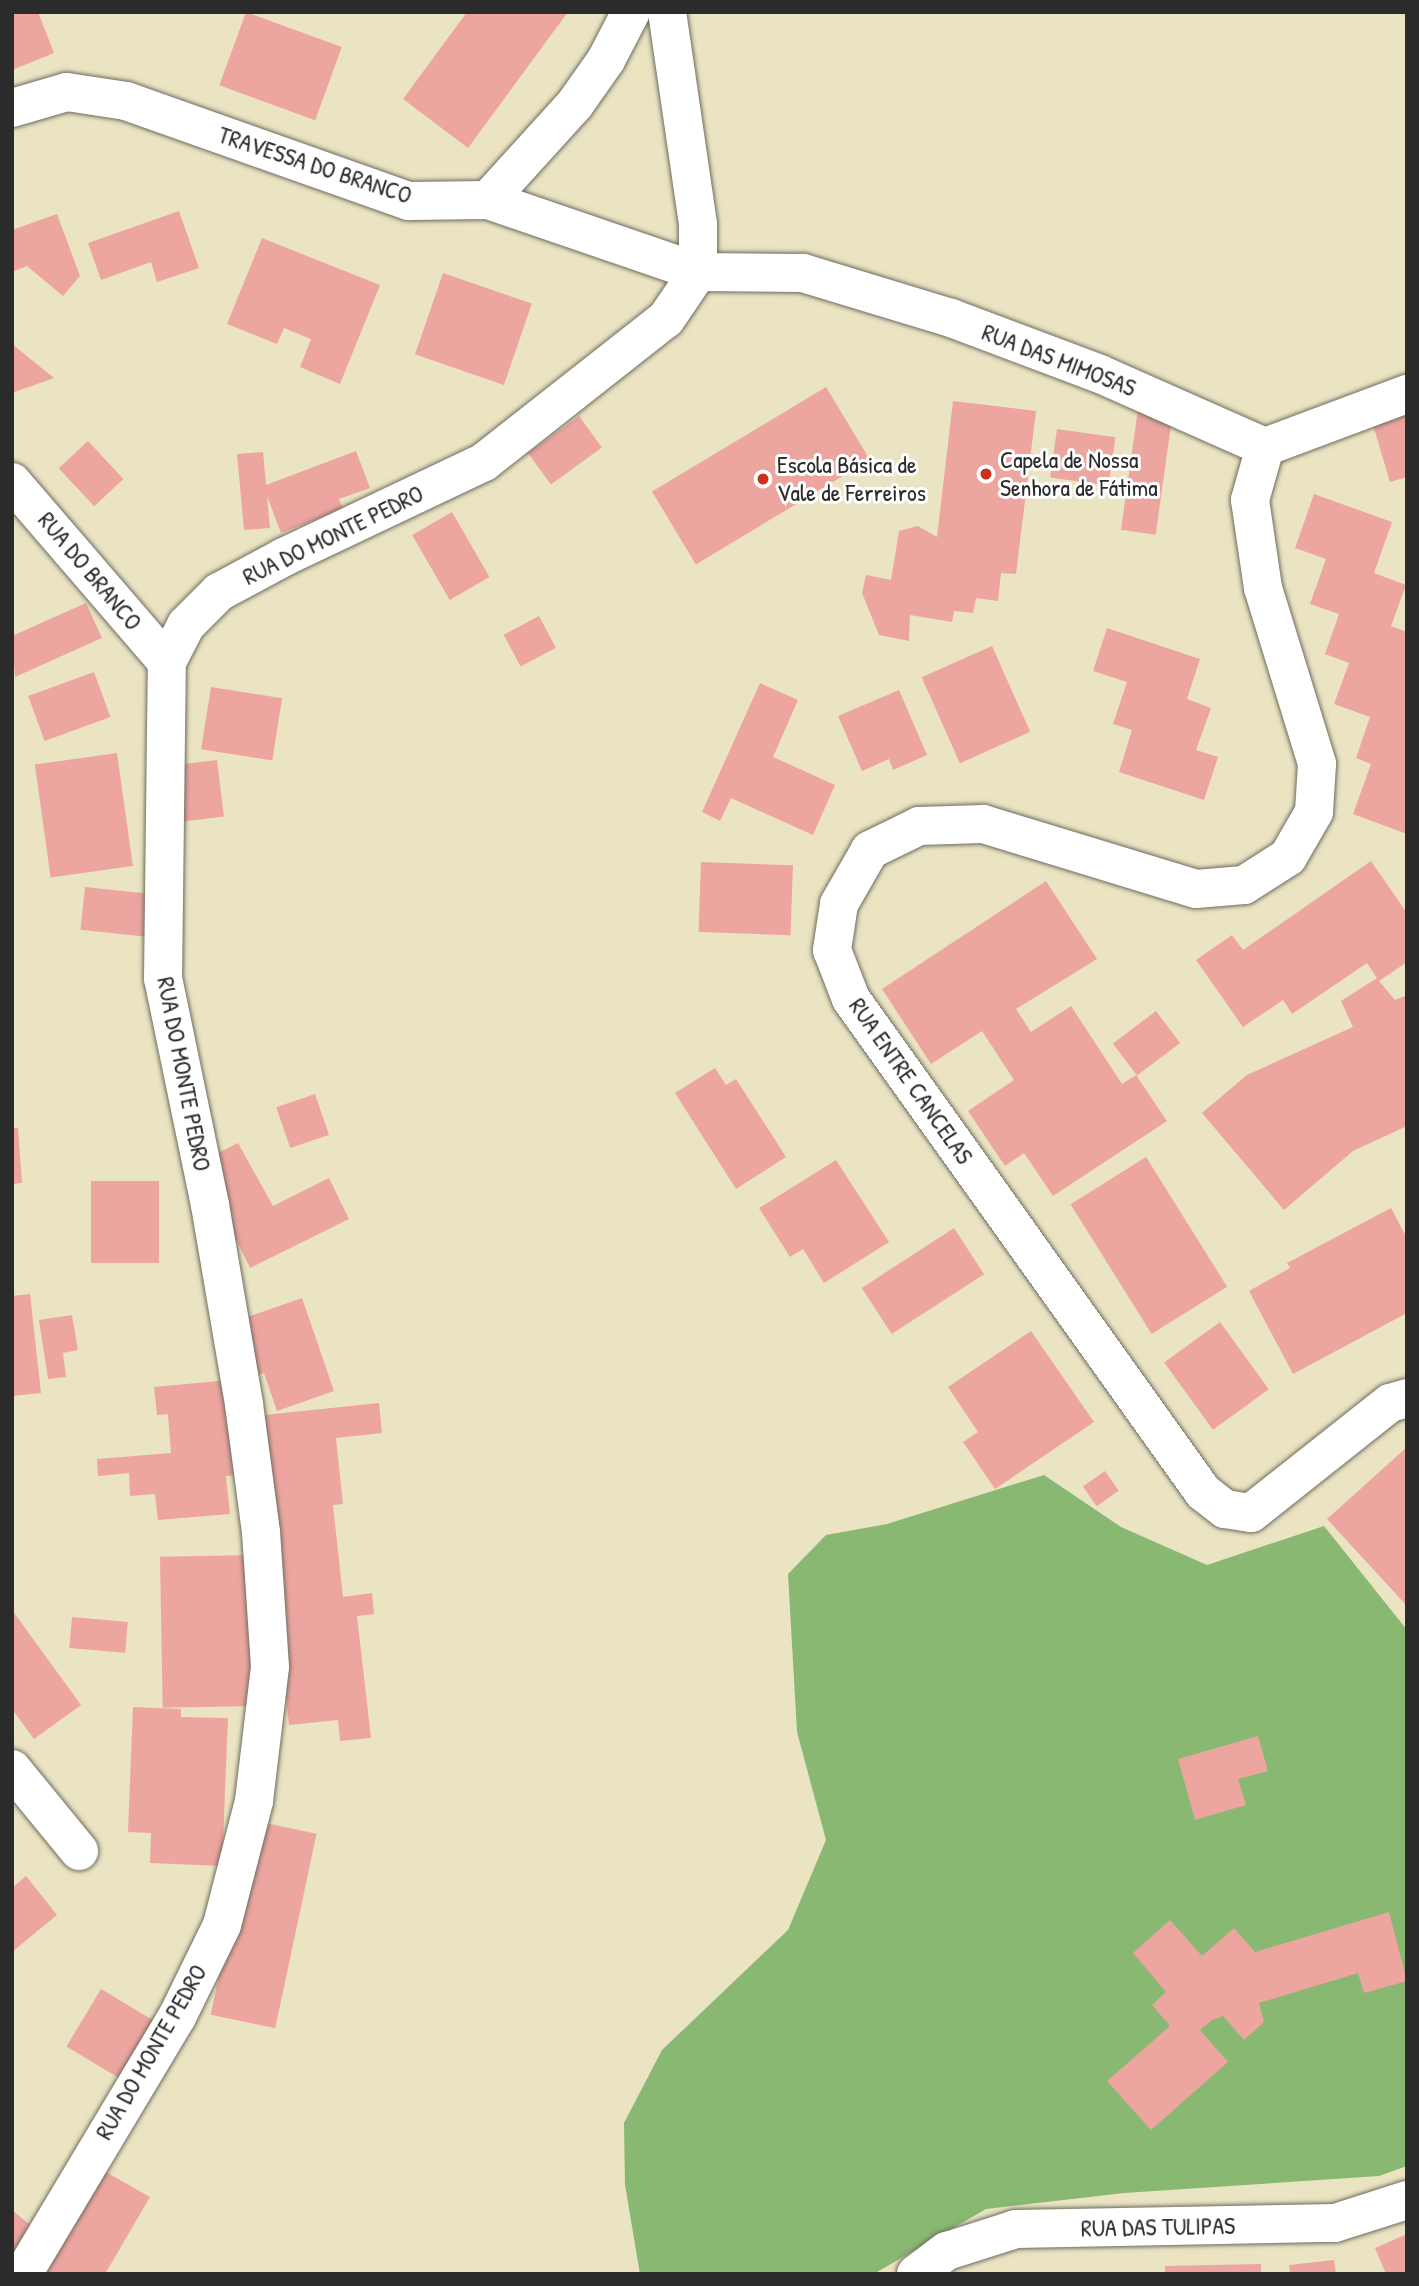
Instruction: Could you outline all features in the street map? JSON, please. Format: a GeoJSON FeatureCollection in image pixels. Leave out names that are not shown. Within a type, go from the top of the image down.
{"type":"FeatureCollection","features":[{"type":"Feature","properties":{"kind":"street"},"geometry":{"type":"LineString","coordinates":[[488,200],[575,104],[606,60],[631,12]]}},
{"type":"Feature","properties":{"kind":"street"},"geometry":{"type":"LineString","coordinates":[[667,12],[698,224],[698,272]]}},
{"type":"Feature","properties":{"kind":"street","name":"TRAVESSA DO BRANCO"},"geometry":{"type":"LineString","coordinates":[[12,108],[67,92],[126,101],[409,201],[488,200],[698,272]]}},
{"type":"Feature","properties":{"kind":"street","name":"RUA DAS MIMOSAS"},"geometry":{"type":"LineString","coordinates":[[698,272],[803,273],[939,314],[1100,374],[1265,447]]}},
{"type":"Feature","properties":{"kind":"street","name":"RUA DO MONTE PEDRO"},"geometry":{"type":"LineString","coordinates":[[23,2274],[177,2017],[222,1925],[254,1801],[270,1667],[261,1532],[244,1404],[210,1205],[163,979],[167,662],[186,625],[219,593],[284,557],[484,462],[666,319],[698,272]]}},
{"type":"Feature","properties":{"kind":"street"},"geometry":{"type":"LineString","coordinates":[[1265,447],[1407,394]]}},
{"type":"Feature","properties":{"kind":"street","name":"RUA ENTRE CANCELAS"},"geometry":{"type":"LineString","coordinates":[[1265,447],[1250,500],[1263,588],[1317,764],[1314,812],[1288,857],[1244,885],[1196,889],[983,824],[919,825],[870,850],[839,904],[832,950],[851,999],[1203,1492],[1224,1509],[1251,1513],[1390,1403],[1407,1398]]}},
{"type":"Feature","properties":{"kind":"street","name":"RUA DO BRANCO"},"geometry":{"type":"LineString","coordinates":[[12,482],[167,662]]}},
{"type":"Feature","properties":{"kind":"street"},"geometry":{"type":"LineString","coordinates":[[12,1769],[79,1851]]}},
{"type":"Feature","properties":{"kind":"street","name":"RUA DAS TULIPAS"},"geometry":{"type":"LineString","coordinates":[[916,2274],[947,2251],[1016,2229],[1335,2223],[1407,2200]]}},
{"type":"Feature","properties":{"kind":"green space"},"geometry":{"type":"Polygon","coordinates":[[[1044,1475],[1121,1527],[1207,1565],[1324,1526],[1407,1630],[1407,2166],[1379,2176],[1124,2193],[986,2209],[877,2272],[640,2274],[625,2185],[624,2123],[662,2050],[788,1930],[826,1840],[797,1732],[788,1574],[826,1535],[887,1524],[1044,1475]]]}},
{"type":"Feature","properties":{"kind":"building"},"geometry":{"type":"Polygon","coordinates":[[[12,12],[38,12],[54,53],[12,70],[12,12]]]}},
{"type":"Feature","properties":{"kind":"building"},"geometry":{"type":"Polygon","coordinates":[[[246,12],[342,47],[315,120],[219,85],[246,12]]]}},
{"type":"Feature","properties":{"kind":"building"},"geometry":{"type":"Polygon","coordinates":[[[467,12],[568,12],[468,148],[403,99],[467,12]]]}},
{"type":"Feature","properties":{"kind":"building"},"geometry":{"type":"Polygon","coordinates":[[[179,211],[199,268],[157,282],[151,262],[101,280],[88,243],[179,211]]]}},
{"type":"Feature","properties":{"kind":"building"},"geometry":{"type":"Polygon","coordinates":[[[57,214],[80,276],[63,296],[27,266],[12,272],[12,230],[57,214]]]}},
{"type":"Feature","properties":{"kind":"building"},"geometry":{"type":"Polygon","coordinates":[[[262,238],[380,285],[340,384],[300,367],[311,339],[284,328],[277,344],[227,324],[262,238]]]}},
{"type":"Feature","properties":{"kind":"building"},"geometry":{"type":"Polygon","coordinates":[[[443,273],[532,304],[504,385],[415,354],[443,273]]]}},
{"type":"Feature","properties":{"kind":"building"},"geometry":{"type":"Polygon","coordinates":[[[12,344],[54,378],[12,393],[12,344]]]}},
{"type":"Feature","properties":{"kind":"building"},"geometry":{"type":"Polygon","coordinates":[[[826,387],[870,460],[696,564],[652,492],[826,387]]]}},
{"type":"Feature","properties":{"kind":"building","name":"Capela de Nossa Senhora de Fátima"},"geometry":{"type":"Polygon","coordinates":[[[953,401],[1036,411],[1016,574],[1001,573],[998,601],[976,598],[973,613],[954,611],[952,622],[910,615],[909,641],[879,635],[862,593],[866,575],[891,580],[899,531],[918,526],[937,537],[953,401]]]}},
{"type":"Feature","properties":{"kind":"building"},"geometry":{"type":"Polygon","coordinates":[[[1138,409],[1173,414],[1156,535],[1121,530],[1138,409]]]}},
{"type":"Feature","properties":{"kind":"building"},"geometry":{"type":"Polygon","coordinates":[[[1407,415],[1407,477],[1390,482],[1373,425],[1407,415]]]}},
{"type":"Feature","properties":{"kind":"building"},"geometry":{"type":"Polygon","coordinates":[[[579,416],[602,448],[551,485],[528,453],[579,416]]]}},
{"type":"Feature","properties":{"kind":"building"},"geometry":{"type":"Polygon","coordinates":[[[1057,429],[1115,437],[1109,486],[1050,478],[1057,429]]]}},
{"type":"Feature","properties":{"kind":"building"},"geometry":{"type":"Polygon","coordinates":[[[88,441],[123,479],[94,506],[59,468],[88,441]]]}},
{"type":"Feature","properties":{"kind":"building"},"geometry":{"type":"Polygon","coordinates":[[[356,451],[370,488],[339,499],[343,509],[281,533],[267,496],[270,528],[244,530],[237,454],[263,452],[266,485],[356,451]]]}},
{"type":"Feature","properties":{"kind":"building"},"geometry":{"type":"Polygon","coordinates":[[[1314,494],[1392,522],[1374,573],[1406,585],[1391,626],[1407,632],[1407,834],[1353,814],[1371,764],[1356,758],[1370,717],[1334,704],[1349,663],[1325,654],[1339,614],[1310,604],[1326,559],[1295,548],[1314,494]]]}},
{"type":"Feature","properties":{"kind":"building"},"geometry":{"type":"Polygon","coordinates":[[[452,512],[489,577],[450,600],[412,535],[452,512]]]}},
{"type":"Feature","properties":{"kind":"building"},"geometry":{"type":"Polygon","coordinates":[[[86,603],[102,638],[15,677],[12,636],[86,603]]]}},
{"type":"Feature","properties":{"kind":"building"},"geometry":{"type":"Polygon","coordinates":[[[539,616],[556,648],[521,667],[504,635],[539,616]]]}},
{"type":"Feature","properties":{"kind":"building"},"geometry":{"type":"Polygon","coordinates":[[[1107,628],[1200,659],[1187,699],[1211,708],[1196,750],[1218,757],[1204,800],[1119,772],[1132,730],[1113,724],[1127,682],[1093,671],[1107,628]]]}},
{"type":"Feature","properties":{"kind":"building"},"geometry":{"type":"Polygon","coordinates":[[[992,646],[1030,732],[960,763],[922,677],[992,646]]]}},
{"type":"Feature","properties":{"kind":"building"},"geometry":{"type":"Polygon","coordinates":[[[94,672],[110,717],[45,741],[28,696],[94,672]]]}},
{"type":"Feature","properties":{"kind":"building"},"geometry":{"type":"Polygon","coordinates":[[[760,683],[798,700],[773,757],[835,785],[813,835],[731,798],[720,821],[702,812],[760,683]]]}},
{"type":"Feature","properties":{"kind":"building"},"geometry":{"type":"Polygon","coordinates":[[[211,687],[282,698],[272,760],[201,749],[211,687]]]}},
{"type":"Feature","properties":{"kind":"building"},"geometry":{"type":"Polygon","coordinates":[[[899,690],[927,755],[893,770],[889,759],[862,771],[838,716],[899,690]]]}},
{"type":"Feature","properties":{"kind":"building"},"geometry":{"type":"Polygon","coordinates":[[[117,753],[133,866],[51,877],[35,765],[117,753]]]}},
{"type":"Feature","properties":{"kind":"building"},"geometry":{"type":"Polygon","coordinates":[[[217,760],[224,817],[183,822],[176,765],[217,760]]]}},
{"type":"Feature","properties":{"kind":"building"},"geometry":{"type":"Polygon","coordinates":[[[1371,861],[1407,913],[1407,962],[1379,981],[1395,1000],[1407,995],[1407,1126],[1353,1151],[1284,1210],[1202,1113],[1247,1075],[1353,1027],[1341,1001],[1377,978],[1367,963],[1292,1014],[1283,1000],[1243,1027],[1196,960],[1232,935],[1243,950],[1371,861]]]}},
{"type":"Feature","properties":{"kind":"building"},"geometry":{"type":"Polygon","coordinates":[[[701,862],[793,865],[791,935],[699,932],[701,862]]]}},
{"type":"Feature","properties":{"kind":"building"},"geometry":{"type":"Polygon","coordinates":[[[1046,881],[1097,959],[1016,1009],[1031,1032],[1071,1006],[1122,1084],[1136,1075],[1167,1121],[1053,1196],[1024,1153],[1005,1166],[968,1111],[1014,1080],[982,1031],[931,1064],[882,989],[1046,881]]]}},
{"type":"Feature","properties":{"kind":"building"},"geometry":{"type":"Polygon","coordinates":[[[85,887],[154,894],[149,937],[81,930],[85,887]]]}},
{"type":"Feature","properties":{"kind":"building"},"geometry":{"type":"Polygon","coordinates":[[[1156,1011],[1180,1043],[1137,1075],[1113,1043],[1156,1011]]]}},
{"type":"Feature","properties":{"kind":"building"},"geometry":{"type":"Polygon","coordinates":[[[715,1068],[726,1085],[736,1079],[786,1157],[736,1189],[675,1093],[715,1068]]]}},
{"type":"Feature","properties":{"kind":"building"},"geometry":{"type":"Polygon","coordinates":[[[315,1094],[329,1135],[290,1148],[276,1107],[315,1094]]]}},
{"type":"Feature","properties":{"kind":"building"},"geometry":{"type":"Polygon","coordinates":[[[12,1128],[18,1128],[22,1183],[12,1184],[12,1128]]]}},
{"type":"Feature","properties":{"kind":"building"},"geometry":{"type":"Polygon","coordinates":[[[238,1143],[273,1206],[329,1178],[349,1219],[250,1268],[198,1163],[238,1143]]]}},
{"type":"Feature","properties":{"kind":"building"},"geometry":{"type":"Polygon","coordinates":[[[1146,1157],[1227,1287],[1152,1334],[1071,1204],[1146,1157]]]}},
{"type":"Feature","properties":{"kind":"building"},"geometry":{"type":"Polygon","coordinates":[[[836,1160],[889,1242],[824,1283],[803,1249],[790,1257],[759,1208],[836,1160]]]}},
{"type":"Feature","properties":{"kind":"building"},"geometry":{"type":"Polygon","coordinates":[[[91,1181],[159,1181],[159,1263],[91,1263],[91,1181]]]}},
{"type":"Feature","properties":{"kind":"building"},"geometry":{"type":"Polygon","coordinates":[[[1391,1208],[1407,1238],[1407,1313],[1293,1374],[1249,1291],[1290,1268],[1287,1263],[1391,1208]]]}},
{"type":"Feature","properties":{"kind":"building"},"geometry":{"type":"Polygon","coordinates":[[[954,1228],[984,1274],[892,1334],[862,1288],[954,1228]]]}},
{"type":"Feature","properties":{"kind":"building"},"geometry":{"type":"Polygon","coordinates":[[[30,1294],[41,1393],[12,1396],[12,1296],[30,1294]]]}},
{"type":"Feature","properties":{"kind":"building"},"geometry":{"type":"Polygon","coordinates":[[[302,1298],[334,1391],[277,1411],[264,1373],[249,1378],[230,1323],[302,1298]]]}},
{"type":"Feature","properties":{"kind":"building"},"geometry":{"type":"Polygon","coordinates":[[[72,1315],[78,1350],[63,1353],[66,1377],[48,1379],[39,1320],[72,1315]]]}},
{"type":"Feature","properties":{"kind":"building"},"geometry":{"type":"Polygon","coordinates":[[[1220,1322],[1269,1389],[1213,1430],[1164,1363],[1220,1322]]]}},
{"type":"Feature","properties":{"kind":"building"},"geometry":{"type":"Polygon","coordinates":[[[1031,1331],[1094,1422],[995,1489],[963,1442],[978,1432],[948,1387],[1031,1331]]]}},
{"type":"Feature","properties":{"kind":"building"},"geometry":{"type":"Polygon","coordinates":[[[229,1380],[238,1475],[226,1476],[230,1514],[158,1520],[155,1494],[130,1496],[129,1473],[98,1476],[97,1459],[171,1453],[168,1414],[157,1415],[154,1387],[229,1380]]]}},
{"type":"Feature","properties":{"kind":"building"},"geometry":{"type":"Polygon","coordinates":[[[379,1403],[382,1433],[336,1438],[343,1504],[333,1505],[343,1597],[372,1593],[374,1614],[357,1616],[371,1738],[340,1741],[338,1720],[289,1725],[255,1416],[379,1403]]]}},
{"type":"Feature","properties":{"kind":"building"},"geometry":{"type":"Polygon","coordinates":[[[1407,1447],[1407,1606],[1327,1519],[1407,1447]]]}},
{"type":"Feature","properties":{"kind":"building"},"geometry":{"type":"Polygon","coordinates":[[[1105,1471],[1119,1491],[1097,1506],[1083,1486],[1105,1471]]]}},
{"type":"Feature","properties":{"kind":"building"},"geometry":{"type":"Polygon","coordinates":[[[255,1555],[258,1706],[163,1708],[160,1557],[255,1555]]]}},
{"type":"Feature","properties":{"kind":"building"},"geometry":{"type":"Polygon","coordinates":[[[12,1610],[81,1705],[34,1739],[12,1709],[12,1610]]]}},
{"type":"Feature","properties":{"kind":"building"},"geometry":{"type":"Polygon","coordinates":[[[72,1617],[128,1622],[125,1653],[69,1648],[72,1617]]]}},
{"type":"Feature","properties":{"kind":"building"},"geometry":{"type":"Polygon","coordinates":[[[133,1707],[181,1709],[181,1717],[228,1718],[222,1866],[150,1863],[151,1833],[128,1832],[133,1707]]]}},
{"type":"Feature","properties":{"kind":"building"},"geometry":{"type":"Polygon","coordinates":[[[1258,1736],[1268,1771],[1238,1779],[1246,1805],[1195,1820],[1178,1759],[1258,1736]]]}},
{"type":"Feature","properties":{"kind":"building"},"geometry":{"type":"Polygon","coordinates":[[[252,1820],[317,1834],[275,2028],[211,2015],[252,1820]]]}},
{"type":"Feature","properties":{"kind":"building"},"geometry":{"type":"Polygon","coordinates":[[[26,1876],[57,1915],[12,1952],[12,1888],[26,1876]]]}},
{"type":"Feature","properties":{"kind":"building"},"geometry":{"type":"Polygon","coordinates":[[[1389,1912],[1407,1981],[1364,1993],[1358,1973],[1259,2003],[1264,2022],[1244,2040],[1223,2016],[1212,2020],[1200,2030],[1228,2062],[1151,2130],[1107,2081],[1170,2026],[1152,2005],[1166,1992],[1133,1953],[1170,1920],[1202,1956],[1234,1928],[1255,1952],[1389,1912]]]}},
{"type":"Feature","properties":{"kind":"building"},"geometry":{"type":"Polygon","coordinates":[[[101,1989],[159,2024],[125,2081],[66,2046],[101,1989]]]}},
{"type":"Feature","properties":{"kind":"building"},"geometry":{"type":"Polygon","coordinates":[[[97,2167],[150,2197],[105,2274],[36,2274],[97,2167]]]}},
{"type":"Feature","properties":{"kind":"building"},"geometry":{"type":"Polygon","coordinates":[[[12,2210],[35,2229],[12,2255],[12,2210]]]}},
{"type":"Feature","properties":{"kind":"building"},"geometry":{"type":"Polygon","coordinates":[[[1407,2234],[1407,2274],[1386,2274],[1375,2248],[1407,2234]]]}},
{"type":"Feature","properties":{"kind":"building"},"geometry":{"type":"Polygon","coordinates":[[[1334,2260],[1336,2274],[1290,2274],[1289,2265],[1334,2260]]]}},
{"type":"Feature","properties":{"kind":"building"},"geometry":{"type":"Polygon","coordinates":[[[1261,2264],[1261,2274],[1165,2274],[1165,2266],[1261,2264]]]}},
{"type":"Feature","properties":{"kind":"place","name":"Capela de Nossa Senhora de Fátima"},"geometry":{"type":"Point","coordinates":[986,474]}},
{"type":"Feature","properties":{"kind":"place","name":"Escola Básica de Vale de Ferreiros"},"geometry":{"type":"Point","coordinates":[763,479]}}]}
